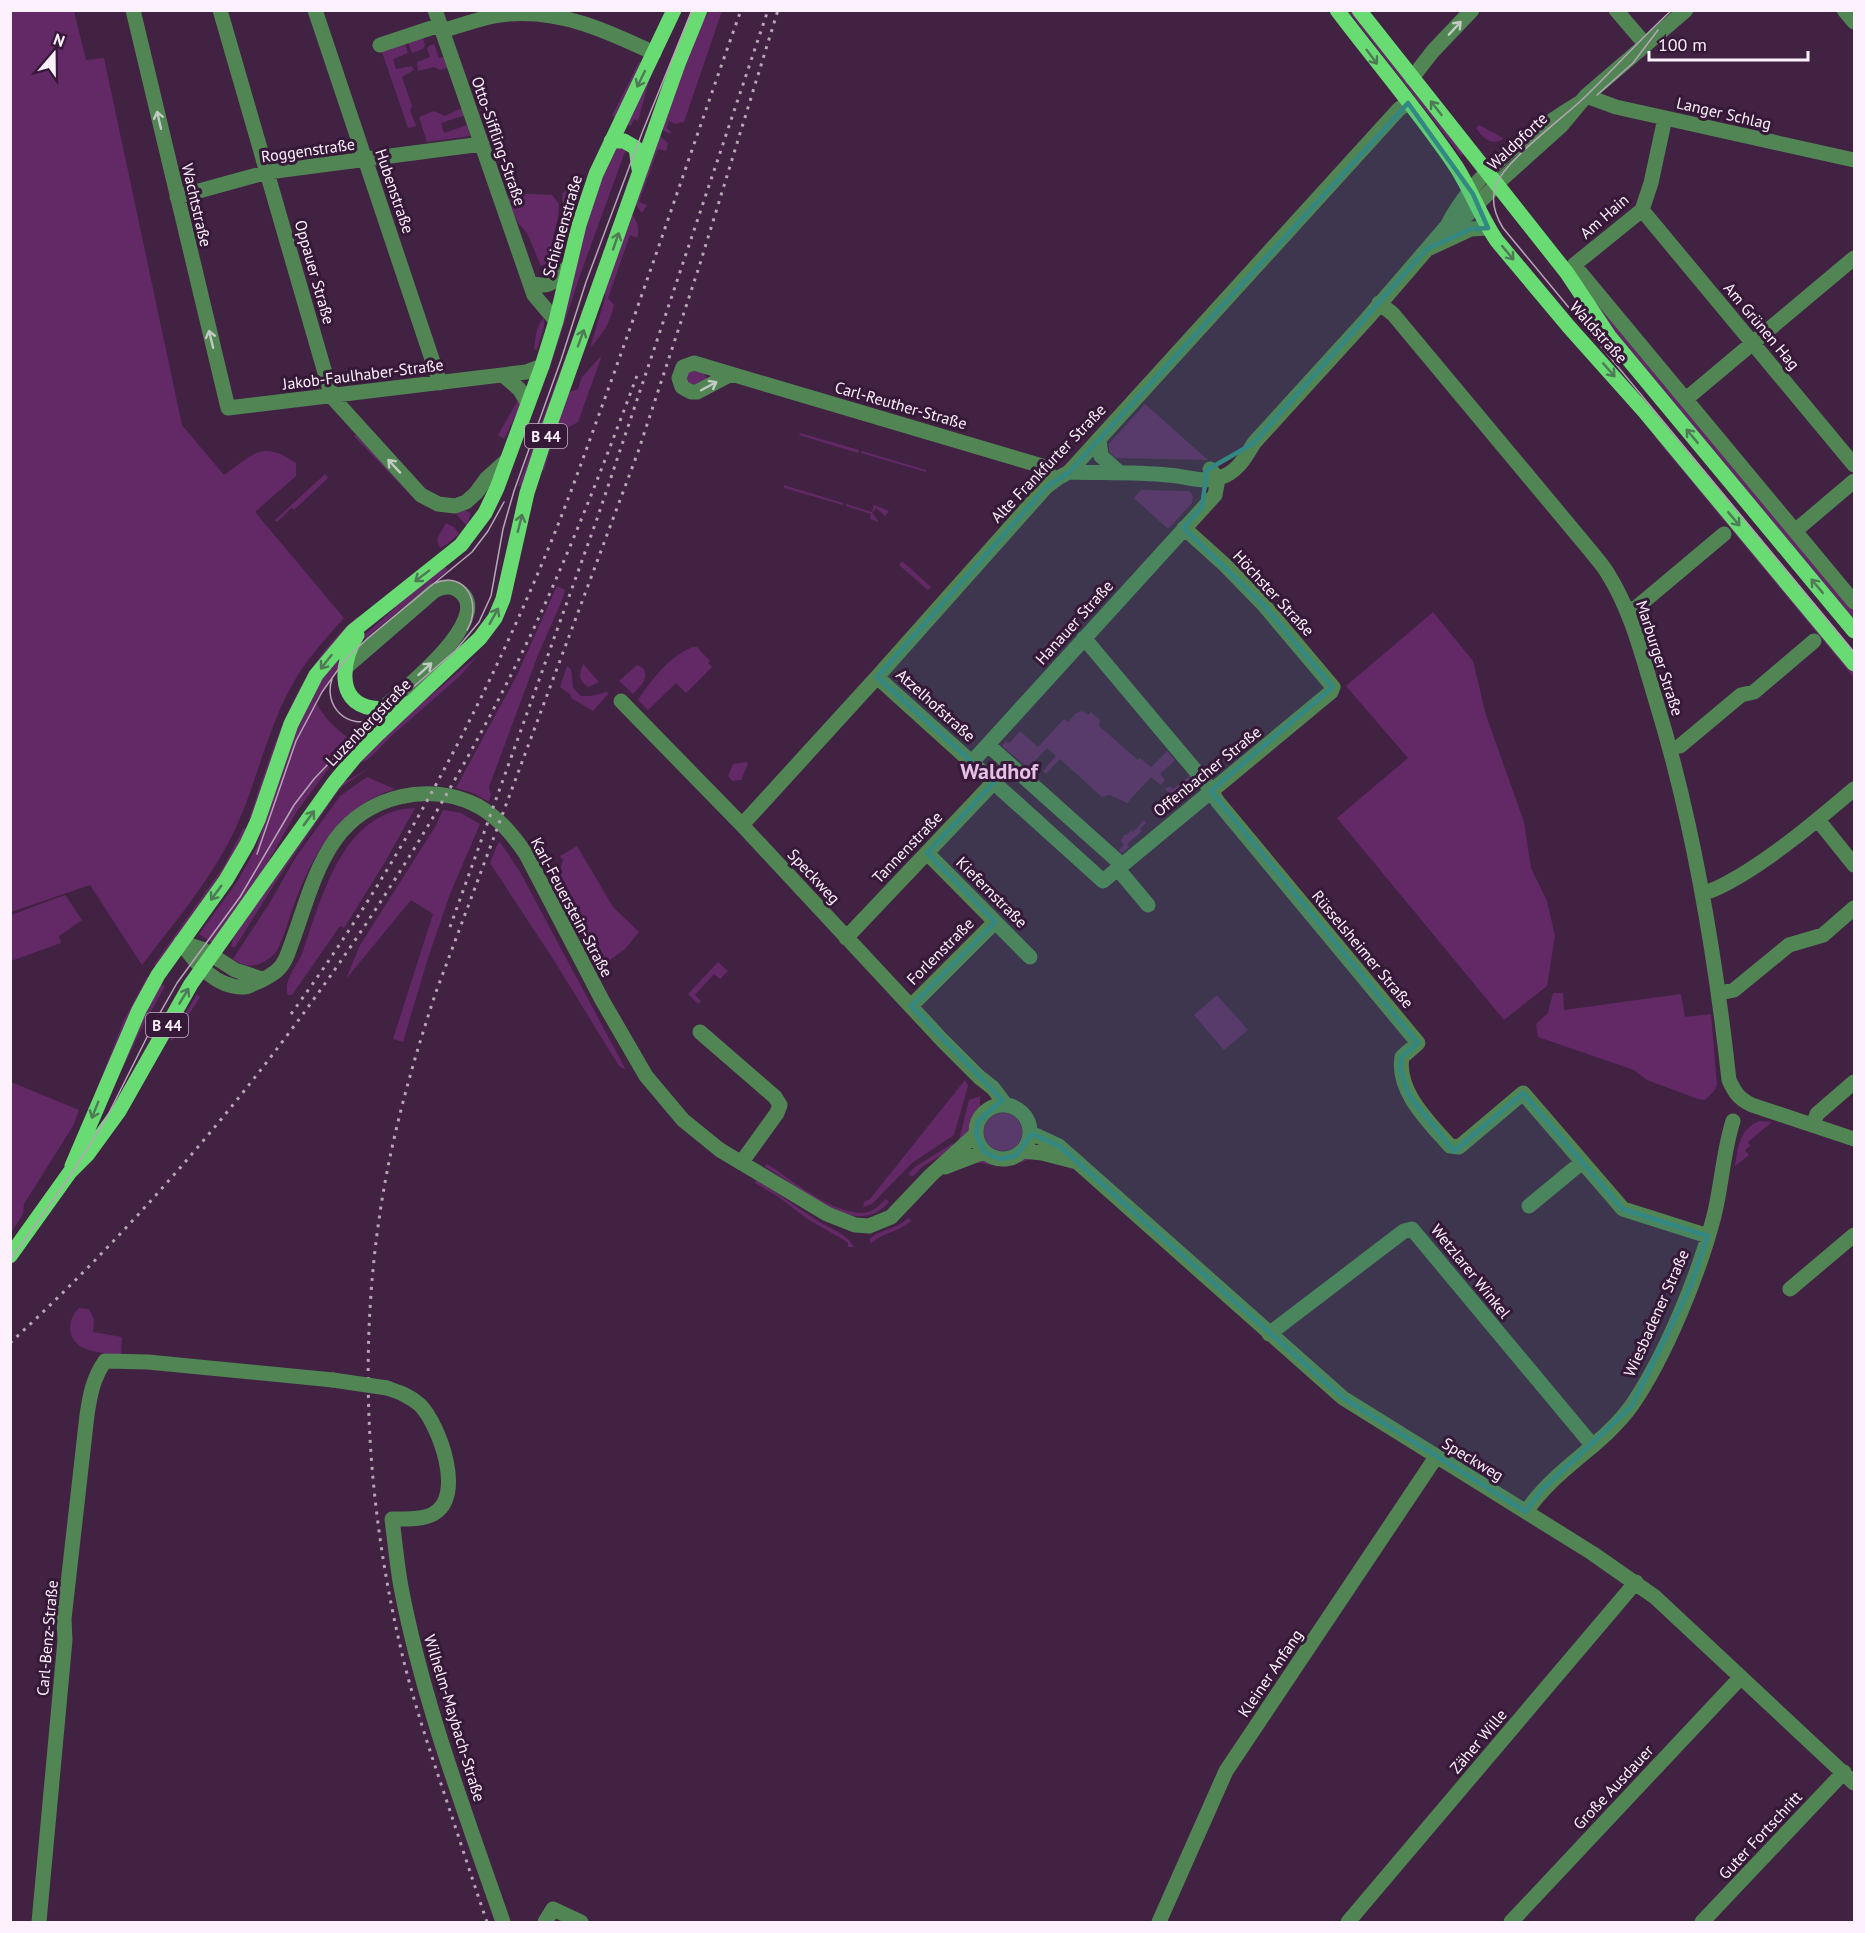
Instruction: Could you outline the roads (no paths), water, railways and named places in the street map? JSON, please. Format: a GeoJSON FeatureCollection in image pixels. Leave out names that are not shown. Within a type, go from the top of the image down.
{"type":"FeatureCollection","features":[{"type":"Feature","properties":{"kind":"main road","name":"Schienenstraße"},"geometry":{"type":"LineString","coordinates":[[470,535],[485,513],[542,366],[590,190],[674,10]]}},
{"type":"Feature","properties":{"kind":"main road","name":"B 44"},"geometry":{"type":"LineString","coordinates":[[639,175],[678,64],[700,10]]}},
{"type":"Feature","properties":{"kind":"main road","name":"Waldstraße"},"geometry":{"type":"LineString","coordinates":[[1337,10],[1452,161],[1474,197],[1488,228],[1569,327],[1644,411],[1854,664]]}},
{"type":"Feature","properties":{"kind":"main road","name":"Waldstraße"},"geometry":{"type":"LineString","coordinates":[[1359,10],[1567,273],[1609,336],[1854,631]]}},
{"type":"Feature","properties":{"kind":"main road","name":"B 44"},"geometry":{"type":"LineString","coordinates":[[611,141],[624,141],[636,148],[639,175]]}},
{"type":"Feature","properties":{"kind":"main road","name":"Luzenbergstraße"},"geometry":{"type":"LineString","coordinates":[[10,1256],[70,1172],[87,1155],[119,1111],[172,1016],[202,968],[333,784],[355,757],[480,638],[495,618],[503,599],[527,493],[639,175]]}},
{"type":"Feature","properties":{"kind":"main road","name":"Luzenbergstraße"},"geometry":{"type":"LineString","coordinates":[[70,1172],[139,1010],[158,975],[226,880],[247,844],[258,820],[291,724],[312,683],[335,651],[366,619],[443,560],[470,535]]}},
{"type":"Feature","properties":{"kind":"main road"},"geometry":{"type":"LineString","coordinates":[[366,619],[348,651],[345,668],[346,686],[354,699],[368,707],[382,709],[410,703]]}},
{"type":"Feature","properties":{"kind":"street","name":"Wachtstraße"},"geometry":{"type":"LineString","coordinates":[[133,10],[228,408]]}},
{"type":"Feature","properties":{"kind":"street","name":"Oppauer Straße"},"geometry":{"type":"LineString","coordinates":[[220,10],[332,396],[421,495],[438,504]]}},
{"type":"Feature","properties":{"kind":"street","name":"Hubenstraße"},"geometry":{"type":"LineString","coordinates":[[315,10],[440,383]]}},
{"type":"Feature","properties":{"kind":"street"},"geometry":{"type":"LineString","coordinates":[[1412,78],[1433,51],[1472,10]]}},
{"type":"Feature","properties":{"kind":"street"},"geometry":{"type":"LineString","coordinates":[[1616,10],[1645,45]]}},
{"type":"Feature","properties":{"kind":"street","name":"Waldpforte"},"geometry":{"type":"LineString","coordinates":[[1491,179],[1541,127],[1583,100],[1686,10]]}},
{"type":"Feature","properties":{"kind":"street"},"geometry":{"type":"LineString","coordinates":[[1844,10],[1854,22]]}},
{"type":"Feature","properties":{"kind":"street"},"geometry":{"type":"LineString","coordinates":[[380,45],[439,22],[538,14],[585,23],[654,53]]}},
{"type":"Feature","properties":{"kind":"street","name":"Otto-Siffling-Straße"},"geometry":{"type":"LineString","coordinates":[[439,22],[534,295],[556,321]]}},
{"type":"Feature","properties":{"kind":"street","name":"Langer Schlag"},"geometry":{"type":"LineString","coordinates":[[1583,100],[1854,160]]}},
{"type":"Feature","properties":{"kind":"street","name":"Alte Frankfurter Straße"},"geometry":{"type":"LineString","coordinates":[[742,825],[878,677],[1009,529],[1055,480],[1069,472],[1399,109],[1408,103]]}},
{"type":"Feature","properties":{"kind":"street","name":"Am Hain"},"geometry":{"type":"LineString","coordinates":[[1574,265],[1642,210],[1651,183],[1665,118]]}},
{"type":"Feature","properties":{"kind":"street","name":"Roggenstraße"},"geometry":{"type":"LineString","coordinates":[[177,197],[267,172],[482,144]]}},
{"type":"Feature","properties":{"kind":"street"},"geometry":{"type":"LineString","coordinates":[[1069,472],[1211,476],[1254,443],[1366,320],[1447,226],[1456,208],[1474,197],[1491,179]]}},
{"type":"Feature","properties":{"kind":"street","name":"Am Grünen Hag"},"geometry":{"type":"LineString","coordinates":[[1642,210],[1854,465]]}},
{"type":"Feature","properties":{"kind":"street"},"geometry":{"type":"LineString","coordinates":[[1427,249],[1471,229],[1488,228]]}},
{"type":"Feature","properties":{"kind":"street"},"geometry":{"type":"LineString","coordinates":[[1686,399],[1854,258]]}},
{"type":"Feature","properties":{"kind":"street","name":"Waldstraße"},"geometry":{"type":"LineString","coordinates":[[1574,265],[1854,602]]}},
{"type":"Feature","properties":{"kind":"street"},"geometry":{"type":"LineString","coordinates":[[530,283],[546,285],[552,283],[567,268]]}},
{"type":"Feature","properties":{"kind":"street","name":"Marburger Straße"},"geometry":{"type":"LineString","coordinates":[[1379,303],[1393,314],[1608,573],[1627,612],[1670,748],[1704,893],[1720,993],[1729,1080],[1735,1094],[1743,1101],[1813,1125]]}},
{"type":"Feature","properties":{"kind":"street","name":"Jakob-Faulhaber-Straße"},"geometry":{"type":"LineString","coordinates":[[228,408],[526,372],[542,366]]}},
{"type":"Feature","properties":{"kind":"street","name":"Carl-Reuther-Straße"},"geometry":{"type":"LineString","coordinates":[[731,374],[1042,466],[1055,480]]}},
{"type":"Feature","properties":{"kind":"street"},"geometry":{"type":"LineString","coordinates":[[503,375],[519,389],[528,403]]}},
{"type":"Feature","properties":{"kind":"street"},"geometry":{"type":"LineString","coordinates":[[1099,439],[1101,456],[1120,474]]}},
{"type":"Feature","properties":{"kind":"street","name":"Schienenstraße"},"geometry":{"type":"LineString","coordinates":[[438,504],[454,506],[466,502],[506,460]]}},
{"type":"Feature","properties":{"kind":"street","name":"Hanauer Straße"},"geometry":{"type":"LineString","coordinates":[[972,762],[1202,507],[1211,476]]}},
{"type":"Feature","properties":{"kind":"street"},"geometry":{"type":"LineString","coordinates":[[1795,531],[1854,481]]}},
{"type":"Feature","properties":{"kind":"street","name":"Höchster Straße"},"geometry":{"type":"LineString","coordinates":[[1184,528],[1263,604],[1333,687]]}},
{"type":"Feature","properties":{"kind":"street"},"geometry":{"type":"LineString","coordinates":[[1627,612],[1637,607],[1724,534]]}},
{"type":"Feature","properties":{"kind":"street","name":"Luzenbergstraße"},"geometry":{"type":"LineString","coordinates":[[345,668],[434,591],[442,587],[450,587],[462,594],[466,601],[466,615],[454,639],[382,709]]}},
{"type":"Feature","properties":{"kind":"street","name":"Rüsselsheimer Straße"},"geometry":{"type":"LineString","coordinates":[[1084,638],[1418,1043],[1402,1057],[1400,1068],[1409,1095],[1450,1146],[1459,1147],[1523,1093],[1623,1209],[1708,1236]]}},
{"type":"Feature","properties":{"kind":"street"},"geometry":{"type":"LineString","coordinates":[[1670,748],[1680,746],[1741,695],[1754,692],[1814,641]]}},
{"type":"Feature","properties":{"kind":"street","name":"Atzelhofstraße"},"geometry":{"type":"LineString","coordinates":[[878,677],[1103,881]]}},
{"type":"Feature","properties":{"kind":"street","name":"Offenbacher Straße"},"geometry":{"type":"LineString","coordinates":[[1103,881],[1331,692],[1333,687]]}},
{"type":"Feature","properties":{"kind":"street","name":"Speckweg"},"geometry":{"type":"LineString","coordinates":[[621,702],[742,825],[846,938],[979,1077],[993,1088],[1005,1104],[1020,1110],[1026,1117],[1030,1133],[1059,1146],[1343,1398],[1636,1582],[1655,1597],[1849,1778]]}},
{"type":"Feature","properties":{"kind":"street","name":"Atzelhofstraße"},"geometry":{"type":"LineString","coordinates":[[988,745],[1119,866],[1148,905]]}},
{"type":"Feature","properties":{"kind":"street","name":"Tannenstraße"},"geometry":{"type":"LineString","coordinates":[[846,938],[994,782]]}},
{"type":"Feature","properties":{"kind":"street"},"geometry":{"type":"LineString","coordinates":[[1704,893],[1714,891],[1754,868],[1818,820],[1854,789]]}},
{"type":"Feature","properties":{"kind":"street","name":"Karl-Feuerstein-Straße"},"geometry":{"type":"LineString","coordinates":[[181,942],[190,956],[215,978],[228,984],[245,987],[262,980],[275,973],[285,962],[325,857],[351,823],[373,807],[401,796],[432,794],[462,800],[479,807],[513,834],[526,854],[607,1010],[652,1085],[690,1127],[741,1162],[827,1214],[846,1223],[863,1226],[878,1224],[891,1217],[936,1170],[976,1134]]}},
{"type":"Feature","properties":{"kind":"street"},"geometry":{"type":"LineString","coordinates":[[1818,820],[1854,865]]}},
{"type":"Feature","properties":{"kind":"street","name":"Kiefernstraße"},"geometry":{"type":"LineString","coordinates":[[927,853],[1030,957]]}},
{"type":"Feature","properties":{"kind":"street"},"geometry":{"type":"LineString","coordinates":[[1720,993],[1734,990],[1789,945],[1823,935],[1854,909]]}},
{"type":"Feature","properties":{"kind":"street","name":"Forlenstraße"},"geometry":{"type":"LineString","coordinates":[[911,1006],[995,922]]}},
{"type":"Feature","properties":{"kind":"street"},"geometry":{"type":"LineString","coordinates":[[181,942],[212,955],[235,970],[262,980]]}},
{"type":"Feature","properties":{"kind":"street"},"geometry":{"type":"LineString","coordinates":[[700,1032],[775,1097],[780,1105],[777,1113],[741,1162]]}},
{"type":"Feature","properties":{"kind":"street"},"geometry":{"type":"LineString","coordinates":[[979,1077],[986,1110]]}},
{"type":"Feature","properties":{"kind":"street"},"geometry":{"type":"LineString","coordinates":[[1854,1082],[1817,1114],[1813,1125],[1854,1138]]}},
{"type":"Feature","properties":{"kind":"street"},"geometry":{"type":"LineString","coordinates":[[984,1152],[976,1134],[978,1120],[986,1110],[1005,1104]]}},
{"type":"Feature","properties":{"kind":"street","name":"Wiesbadener Straße"},"geometry":{"type":"LineString","coordinates":[[1526,1512],[1542,1490],[1620,1420],[1640,1392],[1691,1286],[1714,1213],[1727,1138],[1733,1121]]}},
{"type":"Feature","properties":{"kind":"street"},"geometry":{"type":"LineString","coordinates":[[1023,1151],[1030,1133]]}},
{"type":"Feature","properties":{"kind":"street","name":"Speckweg"},"geometry":{"type":"LineString","coordinates":[[984,1152],[999,1159],[1008,1159],[1023,1151],[1042,1153],[1076,1162]]}},
{"type":"Feature","properties":{"kind":"street","name":"Karl-Feuerstein-Straße"},"geometry":{"type":"LineString","coordinates":[[936,1170],[984,1152]]}},
{"type":"Feature","properties":{"kind":"street"},"geometry":{"type":"LineString","coordinates":[[1529,1206],[1581,1163]]}},
{"type":"Feature","properties":{"kind":"street","name":"Wetzlarer Winkel"},"geometry":{"type":"LineString","coordinates":[[1269,1334],[1404,1231],[1412,1229],[1593,1446]]}},
{"type":"Feature","properties":{"kind":"street"},"geometry":{"type":"LineString","coordinates":[[1790,1289],[1854,1234]]}},
{"type":"Feature","properties":{"kind":"street","name":"Carl-Benz-Straße"},"geometry":{"type":"LineString","coordinates":[[39,1923],[65,1640],[64,1619],[87,1415],[91,1390],[97,1373],[105,1361],[333,1380],[387,1388],[405,1394],[420,1404],[432,1420],[440,1437],[448,1470],[448,1486],[444,1500],[434,1514],[410,1519],[392,1519]]}},
{"type":"Feature","properties":{"kind":"street","name":"Kleiner Anfang"},"geometry":{"type":"LineString","coordinates":[[1159,1923],[1226,1771],[1436,1457]]}},
{"type":"Feature","properties":{"kind":"street","name":"Wilhelm-Maybach-Straße"},"geometry":{"type":"LineString","coordinates":[[392,1519],[400,1585],[422,1676],[455,1784],[503,1923]]}},
{"type":"Feature","properties":{"kind":"street","name":"Zäher Wille"},"geometry":{"type":"LineString","coordinates":[[1348,1923],[1636,1582]]}},
{"type":"Feature","properties":{"kind":"street","name":"Große Ausdauer"},"geometry":{"type":"LineString","coordinates":[[1511,1923],[1741,1677]]}},
{"type":"Feature","properties":{"kind":"street","name":"Guter Fortschritt"},"geometry":{"type":"LineString","coordinates":[[1702,1923],[1849,1778]]}},
{"type":"Feature","properties":{"kind":"street"},"geometry":{"type":"LineString","coordinates":[[545,1923],[553,1909],[581,1923]]}},
{"type":"Feature","properties":{"kind":"tram line"},"geometry":{"type":"LineString","coordinates":[[10,1260],[70,1176],[106,1119],[177,983],[240,897],[294,805],[314,779],[348,743],[455,651],[479,622],[491,596],[503,529],[514,491],[586,282],[642,133],[692,10]]}},
{"type":"Feature","properties":{"kind":"tram line"},"geometry":{"type":"LineString","coordinates":[[1672,10],[1587,95],[1511,163],[1496,185],[1493,197],[1496,213],[1503,228],[1854,652]]}},
{"type":"Feature","properties":{"kind":"tram line"},"geometry":{"type":"LineString","coordinates":[[1597,95],[1633,63],[1658,30]]}},
{"type":"Feature","properties":{"kind":"tram line"},"geometry":{"type":"LineString","coordinates":[[257,854],[296,741],[322,692],[345,660],[368,638],[472,552],[488,531],[504,502]]}},
{"type":"Feature","properties":{"kind":"tram line"},"geometry":{"type":"LineString","coordinates":[[435,583],[446,580],[456,581],[469,592],[473,610],[467,630]]}},
{"type":"Feature","properties":{"kind":"tram line"},"geometry":{"type":"LineString","coordinates":[[332,679],[331,698],[340,713],[355,721],[364,722],[374,719]]}},
{"type":"Feature","properties":{"kind":"railway"},"geometry":{"type":"LineString","coordinates":[[291,1014],[329,960],[400,849],[463,733],[520,614],[584,456],[741,10]]}},
{"type":"Feature","properties":{"kind":"railway"},"geometry":{"type":"LineString","coordinates":[[450,927],[597,519],[768,10]]}},
{"type":"Feature","properties":{"kind":"railway"},"geometry":{"type":"LineString","coordinates":[[487,1922],[412,1692],[391,1602],[381,1542],[373,1481],[368,1359],[371,1298],[386,1177],[408,1083],[436,992],[638,452],[699,267],[778,10]]}},
{"type":"Feature","properties":{"kind":"railway"},"geometry":{"type":"LineString","coordinates":[[10,1343],[89,1266],[165,1185],[237,1099],[306,1010],[370,918],[429,824],[484,727],[534,628],[589,501],[638,373]]}},
{"type":"Feature","properties":{"kind":"district","name":"Waldhof"},"geometry":{"type":"Point","coordinates":[999,771]}}]}
